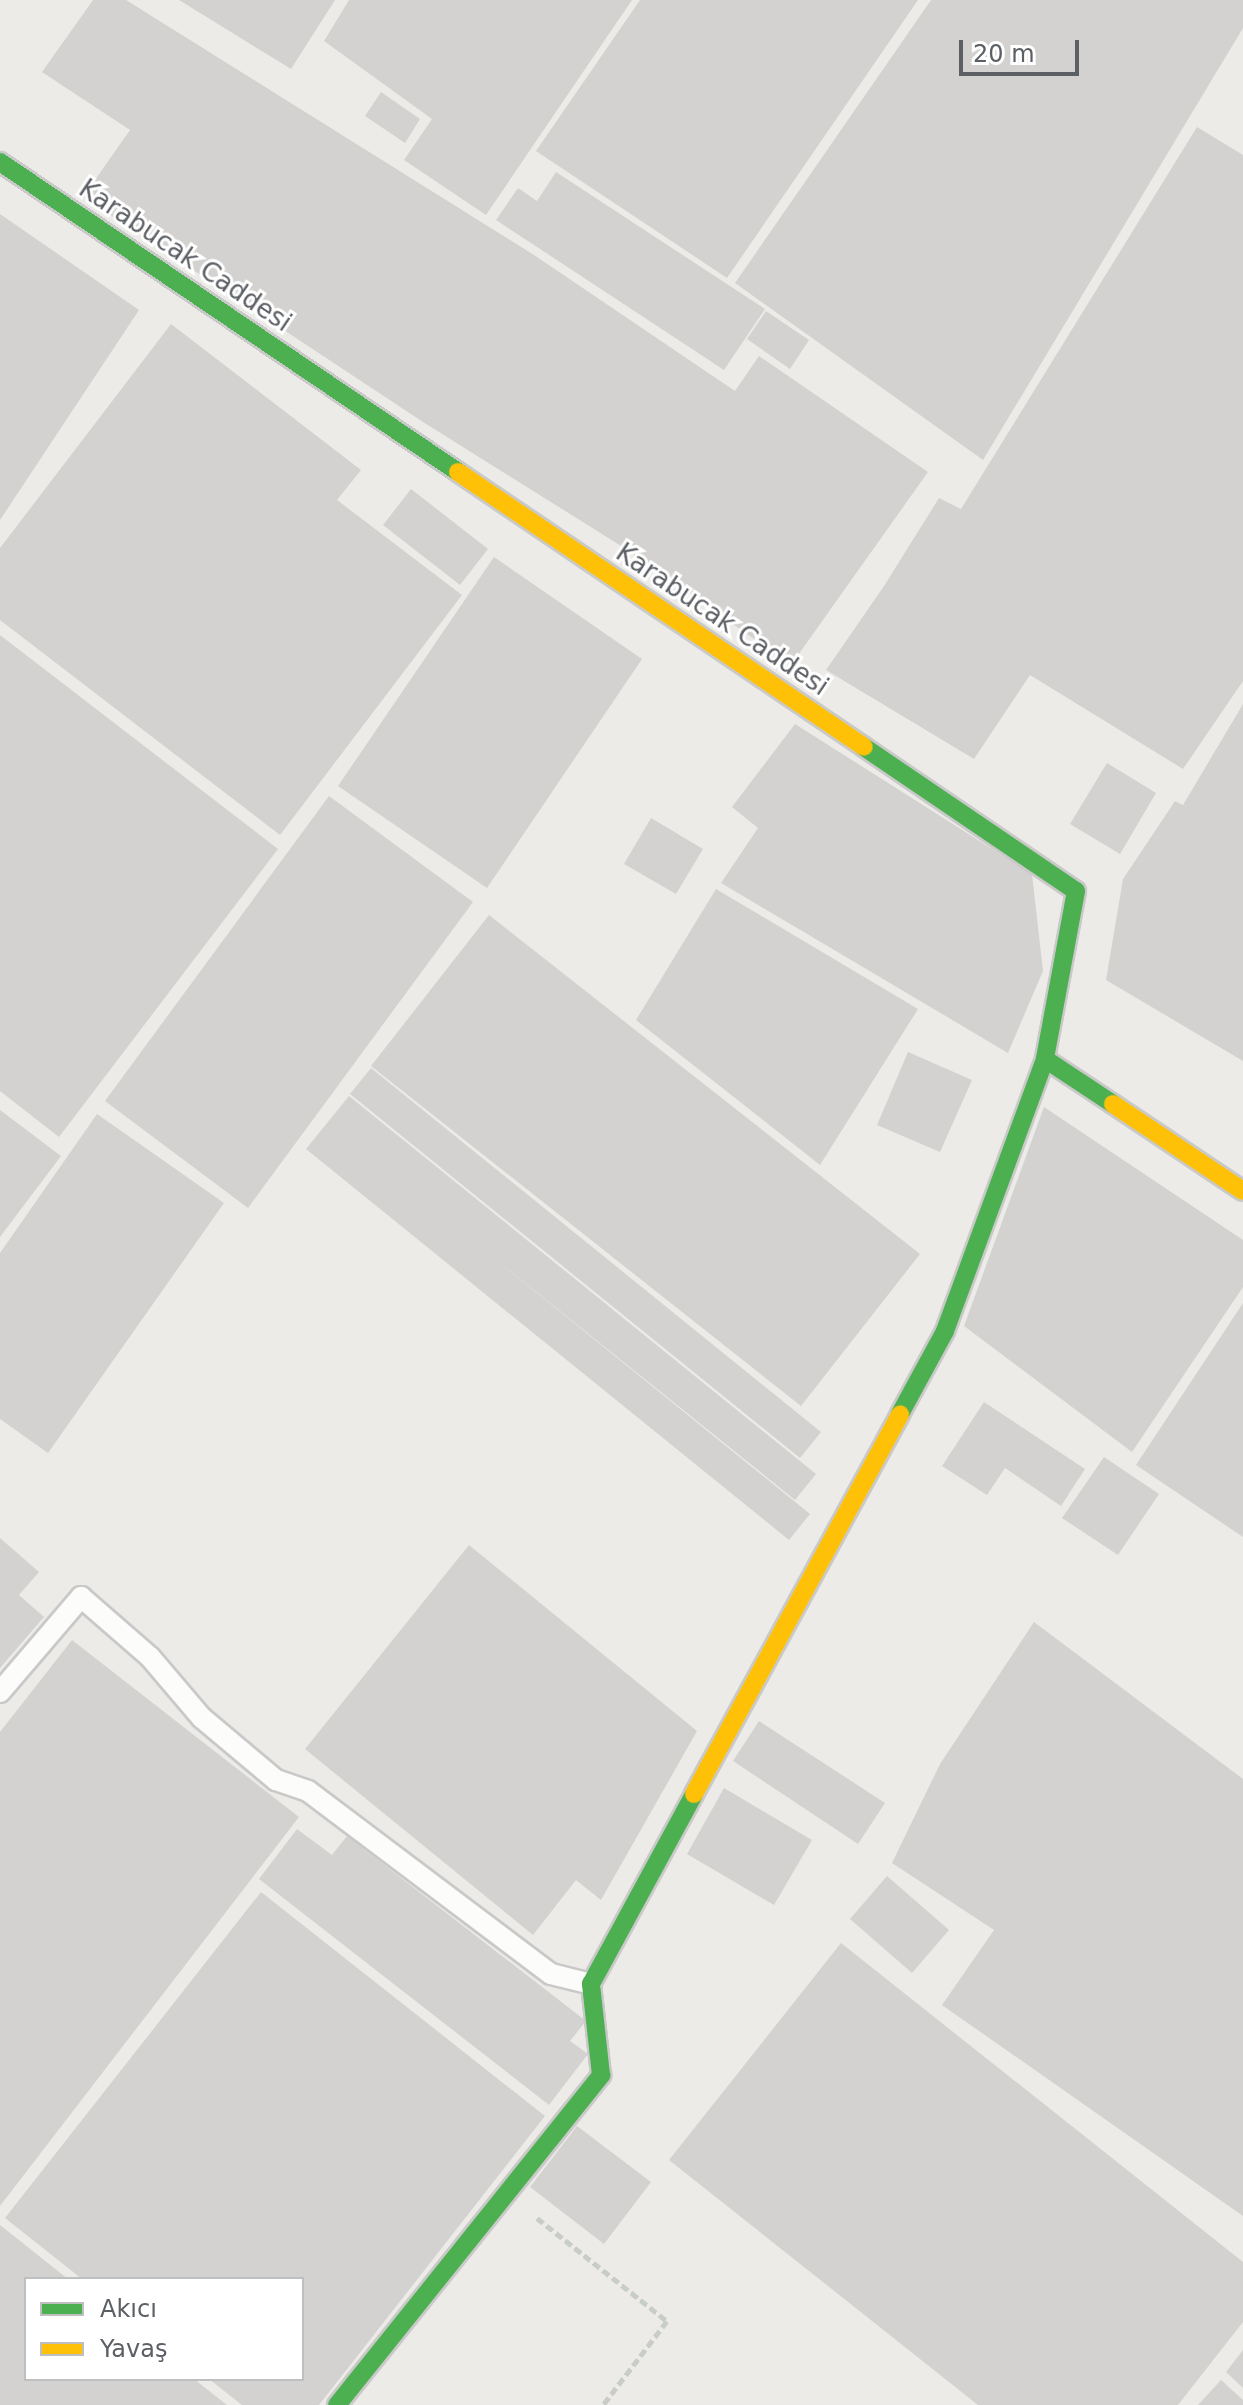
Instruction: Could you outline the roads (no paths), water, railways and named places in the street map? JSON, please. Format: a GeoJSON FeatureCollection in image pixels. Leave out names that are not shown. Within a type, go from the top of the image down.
{"type":"FeatureCollection","features":[{"type":"Feature","properties":{"kind":"street","name":"Karabucak Caddesi"},"geometry":{"type":"LineString","coordinates":[[0,162],[1076,891],[1045,1059]]}},
{"type":"Feature","properties":{"kind":"street"},"geometry":{"type":"LineString","coordinates":[[337,2405],[601,2075],[591,1984],[945,1331],[1045,1059],[1243,1191]]}},
{"type":"Feature","properties":{"kind":"lane"},"geometry":{"type":"LineString","coordinates":[[0,1692],[81,1597],[150,1657],[202,1718],[276,1780],[308,1791],[551,1974],[591,1984]]}}]}
